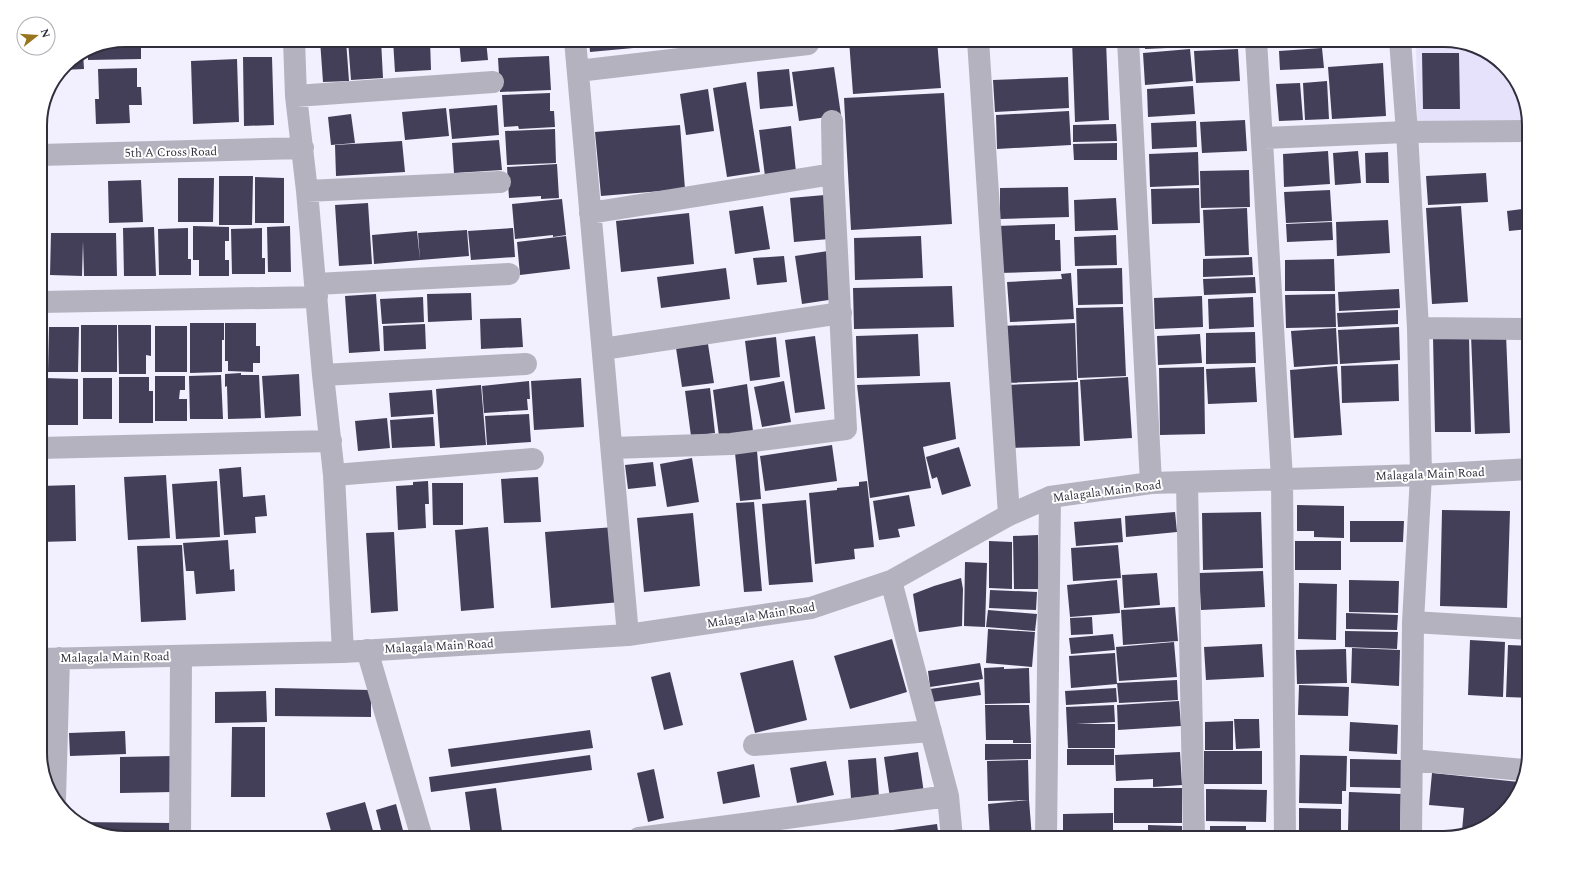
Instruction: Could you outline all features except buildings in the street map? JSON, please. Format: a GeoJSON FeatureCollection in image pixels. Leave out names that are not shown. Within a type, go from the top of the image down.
{"type":"FeatureCollection","features":[{"type":"Feature","properties":{"kind":"street"},"geometry":{"type":"LineString","coordinates":[[294,47],[296,96],[303,148],[317,290],[323,375],[334,475],[343,652]]}},
{"type":"Feature","properties":{"kind":"street"},"geometry":{"type":"LineString","coordinates":[[576,47],[628,635]]}},
{"type":"Feature","properties":{"kind":"street"},"geometry":{"type":"LineString","coordinates":[[578,71],[782,47]]}},
{"type":"Feature","properties":{"kind":"street"},"geometry":{"type":"LineString","coordinates":[[978,47],[1009,515]]}},
{"type":"Feature","properties":{"kind":"street"},"geometry":{"type":"LineString","coordinates":[[1128,47],[1151,483]]}},
{"type":"Feature","properties":{"kind":"street"},"geometry":{"type":"LineString","coordinates":[[1256,47],[1282,479],[1285,831]]}},
{"type":"Feature","properties":{"kind":"street"},"geometry":{"type":"LineString","coordinates":[[1401,47],[1418,328],[1421,475],[1413,622],[1410,831]]}},
{"type":"Feature","properties":{"kind":"street"},"geometry":{"type":"LineString","coordinates":[[296,96],[493,82]]}},
{"type":"Feature","properties":{"kind":"street"},"geometry":{"type":"LineString","coordinates":[[612,448],[731,444],[846,429],[833,174],[832,122]]}},
{"type":"Feature","properties":{"kind":"street"},"geometry":{"type":"LineString","coordinates":[[1263,138],[1407,132],[1522,131]]}},
{"type":"Feature","properties":{"kind":"street","name":"5th A Cross Road"},"geometry":{"type":"LineString","coordinates":[[47,155],[303,148]]}},
{"type":"Feature","properties":{"kind":"street"},"geometry":{"type":"LineString","coordinates":[[590,213],[833,174]]}},
{"type":"Feature","properties":{"kind":"street"},"geometry":{"type":"LineString","coordinates":[[307,191],[500,182]]}},
{"type":"Feature","properties":{"kind":"street"},"geometry":{"type":"LineString","coordinates":[[47,302],[317,290],[509,274]]}},
{"type":"Feature","properties":{"kind":"street"},"geometry":{"type":"LineString","coordinates":[[603,349],[841,313]]}},
{"type":"Feature","properties":{"kind":"street"},"geometry":{"type":"LineString","coordinates":[[1418,328],[1522,329]]}},
{"type":"Feature","properties":{"kind":"street"},"geometry":{"type":"LineString","coordinates":[[323,375],[526,364]]}},
{"type":"Feature","properties":{"kind":"street"},"geometry":{"type":"LineString","coordinates":[[47,448],[331,441]]}},
{"type":"Feature","properties":{"kind":"street"},"geometry":{"type":"LineString","coordinates":[[334,475],[533,459]]}},
{"type":"Feature","properties":{"kind":"street","name":"Malagala Main Road"},"geometry":{"type":"LineString","coordinates":[[50,659],[343,652],[628,635],[811,608],[891,581],[1009,515],[1050,497],[1151,483],[1421,475],[1522,469]]}},
{"type":"Feature","properties":{"kind":"street"},"geometry":{"type":"LineString","coordinates":[[1187,483],[1194,831]]}},
{"type":"Feature","properties":{"kind":"street"},"geometry":{"type":"LineString","coordinates":[[1046,831],[1050,497]]}},
{"type":"Feature","properties":{"kind":"street"},"geometry":{"type":"LineString","coordinates":[[891,581],[948,796],[951,831]]}},
{"type":"Feature","properties":{"kind":"street"},"geometry":{"type":"LineString","coordinates":[[1413,622],[1522,629]]}},
{"type":"Feature","properties":{"kind":"street"},"geometry":{"type":"LineString","coordinates":[[367,650],[420,831]]}},
{"type":"Feature","properties":{"kind":"street"},"geometry":{"type":"LineString","coordinates":[[180,831],[181,656]]}},
{"type":"Feature","properties":{"kind":"street"},"geometry":{"type":"LineString","coordinates":[[50,659],[55,786]]}},
{"type":"Feature","properties":{"kind":"street"},"geometry":{"type":"LineString","coordinates":[[754,744],[931,731]]}},
{"type":"Feature","properties":{"kind":"street"},"geometry":{"type":"LineString","coordinates":[[1412,760],[1520,770]]}},
{"type":"Feature","properties":{"kind":"street"},"geometry":{"type":"LineString","coordinates":[[690,831],[948,796]]}},
{"type":"Feature","properties":{"kind":"shaded area"},"geometry":{"type":"Polygon","coordinates":[[[1416,47],[1444,47],[1464,50],[1474,53],[1491,63],[1506,78],[1516,95],[1522,120],[1522,120],[1417,126],[1416,47]]]}}]}
